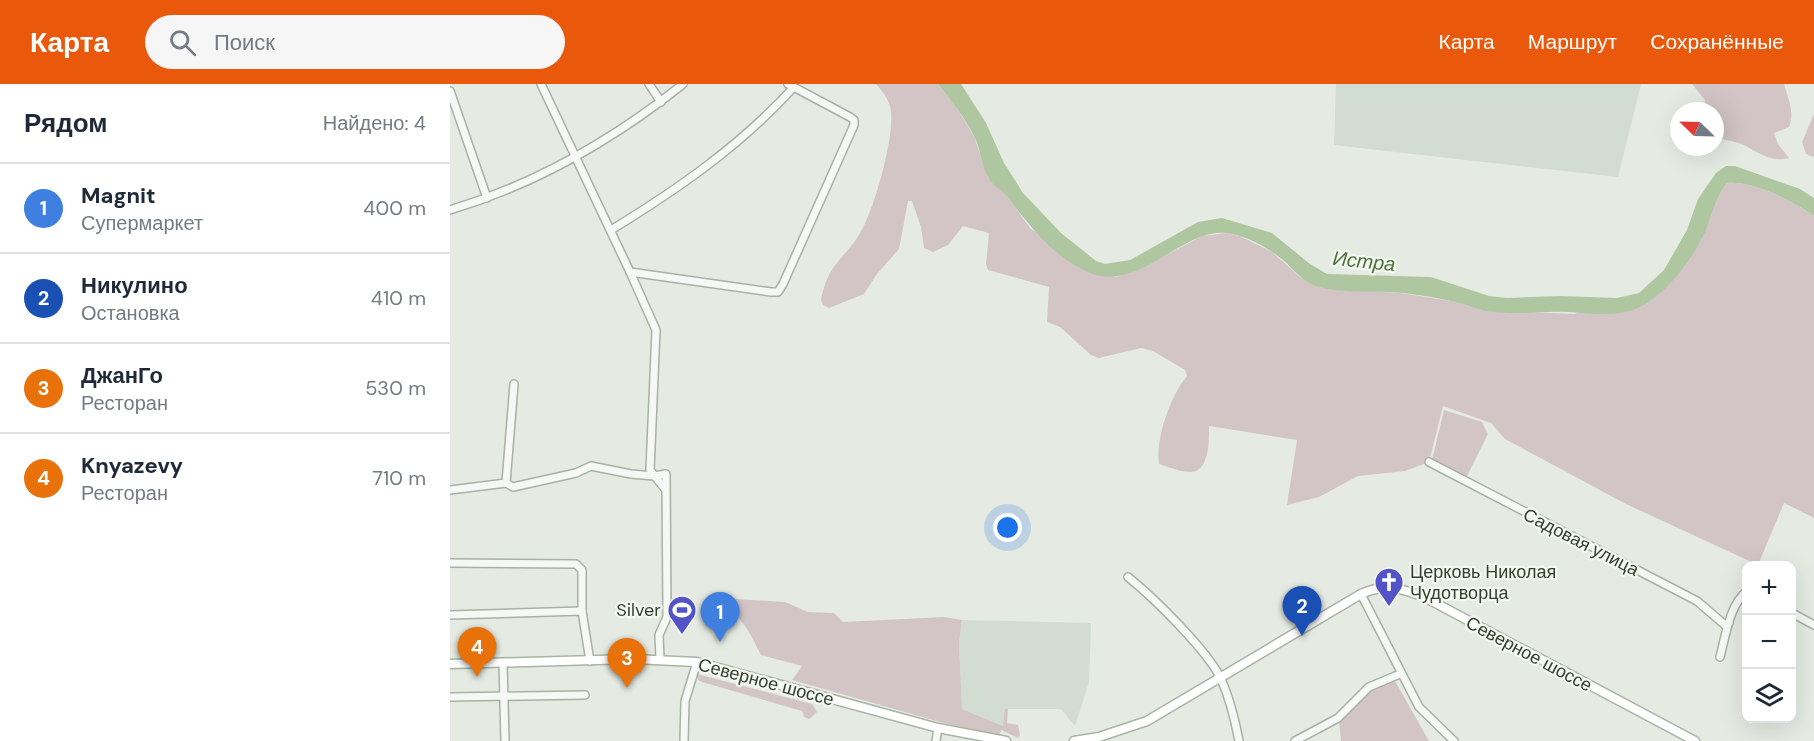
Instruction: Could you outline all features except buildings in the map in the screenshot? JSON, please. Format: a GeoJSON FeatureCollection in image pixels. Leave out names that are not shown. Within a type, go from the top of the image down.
{"type":"FeatureCollection","features":[{"type":"Feature","properties":{"kind":"main road","name":"Северное шоссе"},"geometry":{"type":"LineString","coordinates":[[1074,741],[1108,735],[1147,721],[1361,594],[1385,586],[1408,590],[1695,741]]}},
{"type":"Feature","properties":{"kind":"main road","name":"Северное шоссе"},"geometry":{"type":"LineString","coordinates":[[450,664],[660,659],[697,662],[938,728],[1006,741]]}},
{"type":"Feature","properties":{"kind":"street"},"geometry":{"type":"LineString","coordinates":[[541,84],[611,230],[657,339],[652,377],[650,470],[665,489]]}},
{"type":"Feature","properties":{"kind":"street"},"geometry":{"type":"LineString","coordinates":[[649,84],[661,102]]}},
{"type":"Feature","properties":{"kind":"street"},"geometry":{"type":"LineString","coordinates":[[450,210],[536,179],[575,158],[661,102],[683,84]]}},
{"type":"Feature","properties":{"kind":"street"},"geometry":{"type":"LineString","coordinates":[[611,230],[662,199],[720,157],[765,119],[791,86],[854,120],[854,125],[778,292],[630,272]]}},
{"type":"Feature","properties":{"kind":"street"},"geometry":{"type":"LineString","coordinates":[[450,91],[487,198]]}},
{"type":"Feature","properties":{"kind":"street"},"geometry":{"type":"LineString","coordinates":[[506,483],[514,384]]}},
{"type":"Feature","properties":{"kind":"street","name":"Садовая улица"},"geometry":{"type":"LineString","coordinates":[[1429,462],[1697,601],[1725,626],[1730,623]]}},
{"type":"Feature","properties":{"kind":"street"},"geometry":{"type":"LineString","coordinates":[[450,490],[506,483],[513,487],[543,481],[554,476],[576,473],[591,466],[654,476],[666,474],[667,618],[659,635],[660,659]]}},
{"type":"Feature","properties":{"kind":"street"},"geometry":{"type":"LineString","coordinates":[[450,563],[576,564],[582,570],[582,611],[590,661]]}},
{"type":"Feature","properties":{"kind":"street"},"geometry":{"type":"LineString","coordinates":[[1128,577],[1173,621],[1221,678],[1234,712],[1239,741]]}},
{"type":"Feature","properties":{"kind":"street"},"geometry":{"type":"LineString","coordinates":[[1361,594],[1400,674],[1419,707],[1454,741]]}},
{"type":"Feature","properties":{"kind":"street"},"geometry":{"type":"LineString","coordinates":[[1720,657],[1730,623],[1742,596]]}},
{"type":"Feature","properties":{"kind":"street"},"geometry":{"type":"LineString","coordinates":[[450,615],[582,611]]}},
{"type":"Feature","properties":{"kind":"street"},"geometry":{"type":"LineString","coordinates":[[1795,615],[1814,625]]}},
{"type":"Feature","properties":{"kind":"street"},"geometry":{"type":"LineString","coordinates":[[684,741],[685,701],[697,662]]}},
{"type":"Feature","properties":{"kind":"street"},"geometry":{"type":"LineString","coordinates":[[503,663],[505,741]]}},
{"type":"Feature","properties":{"kind":"street"},"geometry":{"type":"LineString","coordinates":[[1295,741],[1338,718],[1369,687],[1400,674]]}},
{"type":"Feature","properties":{"kind":"street"},"geometry":{"type":"LineString","coordinates":[[450,698],[585,695]]}},
{"type":"Feature","properties":{"kind":"street"},"geometry":{"type":"LineString","coordinates":[[936,741],[938,728]]}},
{"type":"Feature","properties":{"kind":"shaded area"},"geometry":{"type":"Polygon","coordinates":[[[876,84],[938,84],[955,105],[974,136],[988,178],[1004,192],[1031,229],[1116,277],[1142,268],[1202,236],[1226,233],[1240,236],[1272,252],[1299,276],[1320,287],[1401,293],[1458,302],[1481,310],[1574,314],[1662,290],[1693,253],[1714,205],[1727,183],[1761,188],[1814,216],[1814,518],[1784,503],[1760,561],[1749,561],[1626,504],[1505,439],[1491,423],[1443,406],[1429,462],[1405,471],[1358,476],[1319,497],[1287,505],[1297,440],[1209,426],[1207,453],[1198,470],[1184,472],[1159,464],[1159,442],[1162,430],[1175,394],[1187,376],[1185,370],[1153,351],[1141,348],[1099,358],[1091,355],[1060,327],[1047,322],[1049,287],[988,270],[986,264],[989,233],[963,226],[948,245],[933,252],[924,248],[921,227],[912,201],[908,201],[899,249],[877,274],[864,294],[829,308],[823,305],[821,300],[828,277],[860,233],[882,174],[891,124],[891,112],[884,93],[876,84]]]}},
{"type":"Feature","properties":{"kind":"shaded area"},"geometry":{"type":"Polygon","coordinates":[[[938,84],[961,84],[986,123],[1004,163],[1023,193],[1061,233],[1096,261],[1105,264],[1130,260],[1198,222],[1222,218],[1272,233],[1310,264],[1327,274],[1431,277],[1489,296],[1507,298],[1559,296],[1617,298],[1639,293],[1664,270],[1687,230],[1698,199],[1716,173],[1726,166],[1735,166],[1800,189],[1814,198],[1814,216],[1761,188],[1727,183],[1705,232],[1689,260],[1674,279],[1658,295],[1638,308],[1613,314],[1493,312],[1416,295],[1319,287],[1300,276],[1264,247],[1241,236],[1226,233],[1209,234],[1193,240],[1142,268],[1124,275],[1106,277],[1075,266],[1052,249],[1006,195],[991,181],[986,174],[970,129],[958,109],[938,84]]]}},
{"type":"Feature","properties":{"kind":"shaded area"},"geometry":{"type":"Polygon","coordinates":[[[1336,84],[1641,84],[1618,177],[1334,145],[1336,84]]]}},
{"type":"Feature","properties":{"kind":"shaded area"},"geometry":{"type":"Polygon","coordinates":[[[1692,84],[1784,84],[1790,106],[1791,122],[1789,127],[1774,133],[1778,144],[1789,158],[1771,158],[1741,144],[1724,139],[1724,102],[1705,102],[1692,84]]]}},
{"type":"Feature","properties":{"kind":"shaded area"},"geometry":{"type":"Polygon","coordinates":[[[1814,114],[1814,157],[1806,154],[1802,142],[1814,114]]]}},
{"type":"Feature","properties":{"kind":"shaded area"},"geometry":{"type":"Polygon","coordinates":[[[1444,410],[1482,422],[1488,434],[1465,480],[1432,460],[1444,410]]]}},
{"type":"Feature","properties":{"kind":"shaded area"},"geometry":{"type":"Polygon","coordinates":[[[735,599],[785,602],[808,612],[834,613],[843,622],[944,617],[962,620],[959,643],[962,709],[1003,726],[1005,709],[1008,709],[1007,723],[1018,725],[1020,735],[1018,738],[1001,730],[999,736],[940,722],[792,680],[802,666],[761,655],[748,630],[737,616],[722,606],[713,604],[735,599]]]}},
{"type":"Feature","properties":{"kind":"shaded area"},"geometry":{"type":"Polygon","coordinates":[[[962,620],[1091,623],[1089,682],[1075,726],[1061,709],[1006,709],[1003,726],[962,709],[959,643],[962,620]]]}},
{"type":"Feature","properties":{"kind":"shaded area"},"geometry":{"type":"Polygon","coordinates":[[[697,674],[812,704],[817,712],[809,719],[804,717],[802,711],[702,682],[698,680],[697,674]]]}},
{"type":"Feature","properties":{"kind":"shaded area"},"geometry":{"type":"Polygon","coordinates":[[[1395,681],[1429,741],[1341,741],[1339,721],[1370,691],[1395,681]]]}},
{"type":"Feature","properties":{"kind":"place","name":"Церковь Николая Чудотворца"},"geometry":{"type":"Point","coordinates":[1389,608]}},
{"type":"Feature","properties":{"kind":"place","name":"Silver"},"geometry":{"type":"Point","coordinates":[682,636]}},
{"type":"Feature","properties":{"kind":"place","name":"Никулино"},"geometry":{"type":"Point","coordinates":[1302,636]}},
{"type":"Feature","properties":{"kind":"place","name":"Magnit"},"geometry":{"type":"Point","coordinates":[720,642]}},
{"type":"Feature","properties":{"kind":"place","name":"Knyazevy"},"geometry":{"type":"Point","coordinates":[477,677]}},
{"type":"Feature","properties":{"kind":"place","name":"ДжанГо"},"geometry":{"type":"Point","coordinates":[627,688]}},
{"type":"Feature","properties":{"kind":"water label","name":"Истра"},"geometry":{"type":"Point","coordinates":[1364,261]}}]}
